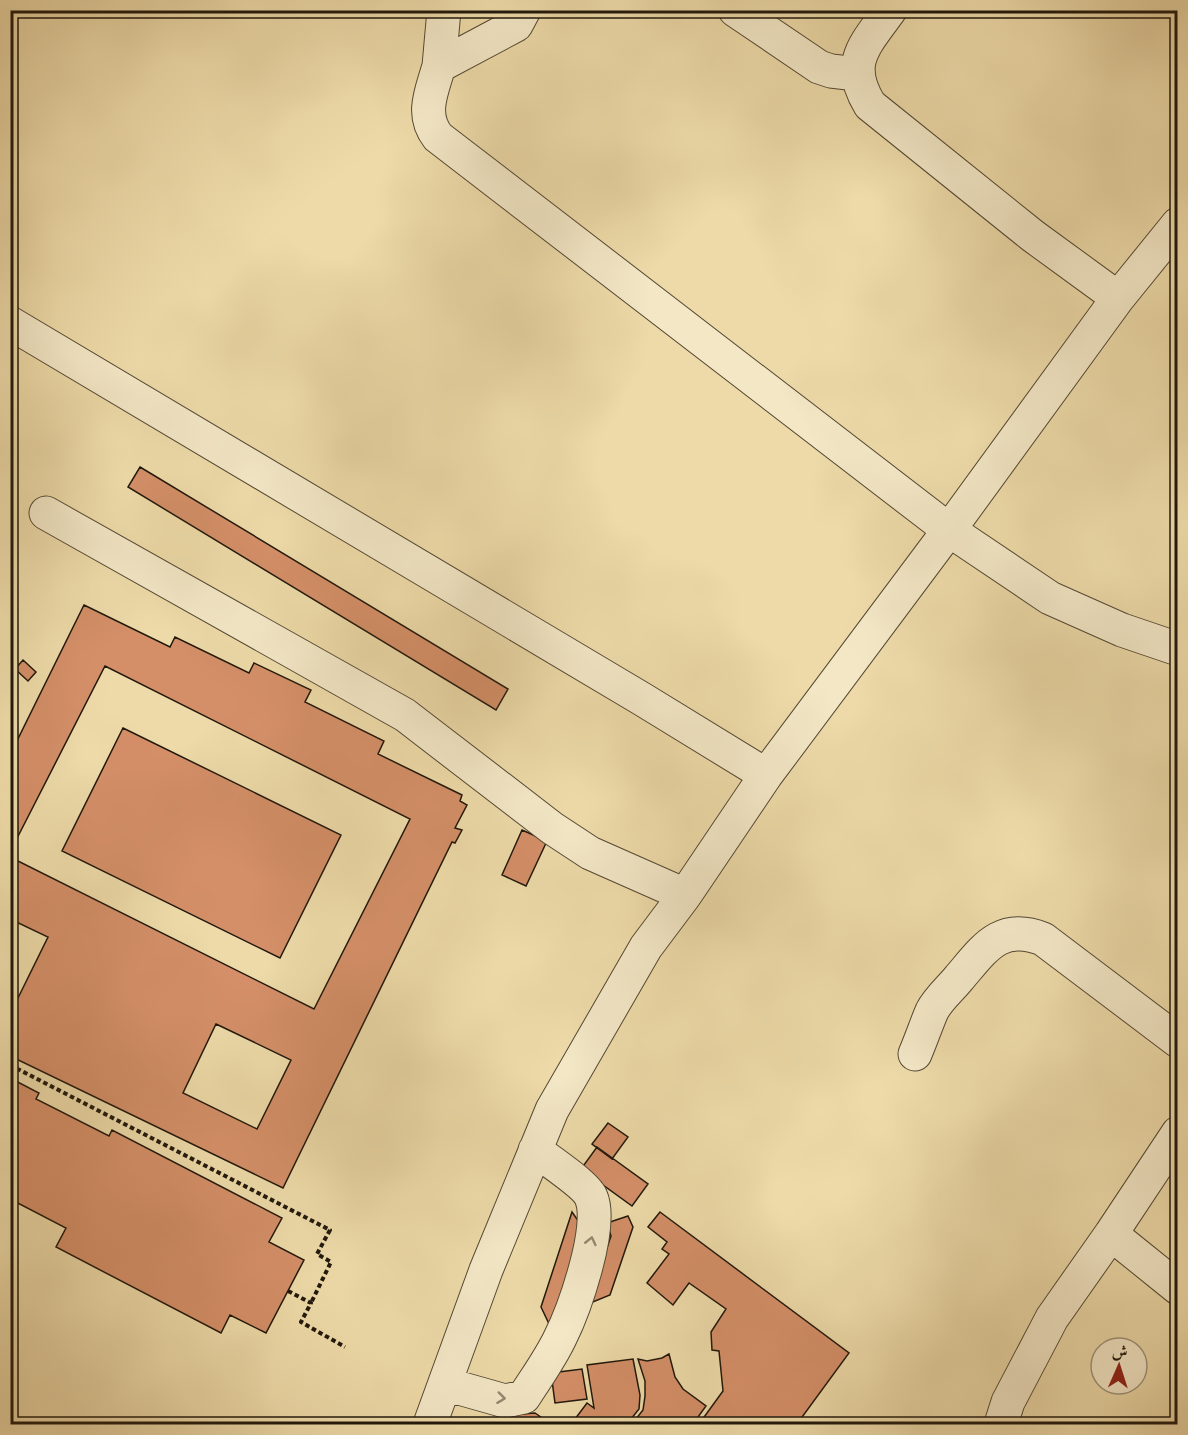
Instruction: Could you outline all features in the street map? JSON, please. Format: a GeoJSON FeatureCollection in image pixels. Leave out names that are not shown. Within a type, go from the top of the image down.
{"type":"FeatureCollection","features":[{"type":"Feature","properties":{"kind":"street"},"geometry":{"type":"LineString","coordinates":[[444,10],[439,66],[428,104],[431,128],[438,137],[950,530],[1050,598],[1122,630],[1178,649]]}},
{"type":"Feature","properties":{"kind":"street"},"geometry":{"type":"LineString","coordinates":[[439,66],[516,25],[524,10]]}},
{"type":"Feature","properties":{"kind":"street"},"geometry":{"type":"LineString","coordinates":[[735,10],[819,67],[857,74]]}},
{"type":"Feature","properties":{"kind":"street"},"geometry":{"type":"LineString","coordinates":[[890,10],[859,57],[857,74],[861,91],[870,105],[1033,236],[1118,297]]}},
{"type":"Feature","properties":{"kind":"street"},"geometry":{"type":"LineString","coordinates":[[535,1150],[591,1195],[595,1212],[593,1233],[580,1286],[560,1338],[524,1397],[442,1411],[486,1270],[535,1150],[552,1110],[646,946],[685,895],[766,775],[950,530],[1118,297],[1178,224]]}},
{"type":"Feature","properties":{"kind":"street"},"geometry":{"type":"LineString","coordinates":[[10,323],[766,775]]}},
{"type":"Feature","properties":{"kind":"street"},"geometry":{"type":"LineString","coordinates":[[46,513],[405,714],[552,828],[590,854],[685,895]]}},
{"type":"Feature","properties":{"kind":"street"},"geometry":{"type":"LineString","coordinates":[[915,1054],[933,1008],[988,944],[1001,936],[1015,933],[1029,934],[1043,939],[1178,1041]]}},
{"type":"Feature","properties":{"kind":"street"},"geometry":{"type":"LineString","coordinates":[[1000,1425],[1008,1402],[1052,1318],[1178,1133]]}},
{"type":"Feature","properties":{"kind":"street"},"geometry":{"type":"LineString","coordinates":[[1111,1234],[1178,1288]]}},
{"type":"Feature","properties":{"kind":"path"},"geometry":{"type":"LineString","coordinates":[[10,1065],[330,1230],[317,1254],[331,1262],[301,1323],[345,1347]]}},
{"type":"Feature","properties":{"kind":"path"},"geometry":{"type":"LineString","coordinates":[[288,1291],[311,1303]]}},
{"type":"Feature","properties":{"kind":"building"},"geometry":{"type":"Polygon","coordinates":[[[140,467],[508,689],[496,710],[128,487],[140,467]]]}},
{"type":"Feature","properties":{"kind":"building"},"geometry":{"type":"Polygon","coordinates":[[[84,605],[170,647],[175,637],[249,673],[254,663],[311,690],[305,702],[384,741],[378,754],[462,795],[460,801],[467,805],[455,828],[462,830],[455,843],[452,842],[283,1188],[10,1056],[10,1004],[14,1006],[48,937],[10,919],[10,857],[314,1009],[410,819],[105,666],[10,852],[10,755],[84,605]],[[216,1024],[183,1093],[257,1129],[291,1060],[216,1024]]]}},
{"type":"Feature","properties":{"kind":"building"},"geometry":{"type":"Polygon","coordinates":[[[23,660],[36,672],[28,681],[15,669],[23,660]]]}},
{"type":"Feature","properties":{"kind":"building"},"geometry":{"type":"Polygon","coordinates":[[[123,728],[341,835],[280,958],[62,851],[123,728]]]}},
{"type":"Feature","properties":{"kind":"building"},"geometry":{"type":"Polygon","coordinates":[[[522,830],[547,841],[526,886],[502,875],[522,830]]]}},
{"type":"Feature","properties":{"kind":"building"},"geometry":{"type":"Polygon","coordinates":[[[10,1078],[39,1093],[36,1099],[109,1136],[112,1130],[282,1218],[269,1242],[304,1260],[266,1333],[230,1315],[221,1333],[56,1247],[66,1228],[10,1199],[10,1078]]]}},
{"type":"Feature","properties":{"kind":"building"},"geometry":{"type":"Polygon","coordinates":[[[608,1123],[628,1137],[612,1159],[592,1144],[608,1123]]]}},
{"type":"Feature","properties":{"kind":"building"},"geometry":{"type":"Polygon","coordinates":[[[597,1147],[648,1184],[632,1206],[581,1169],[597,1147]]]}},
{"type":"Feature","properties":{"kind":"building"},"geometry":{"type":"Polygon","coordinates":[[[572,1212],[584,1229],[551,1328],[541,1307],[572,1212]]]}},
{"type":"Feature","properties":{"kind":"building"},"geometry":{"type":"Polygon","coordinates":[[[660,1212],[849,1353],[797,1424],[699,1424],[723,1391],[719,1351],[712,1350],[711,1332],[726,1309],[689,1283],[673,1305],[647,1283],[669,1254],[662,1249],[667,1242],[648,1227],[660,1212]]]}},
{"type":"Feature","properties":{"kind":"building"},"geometry":{"type":"Polygon","coordinates":[[[628,1216],[633,1227],[610,1295],[588,1304],[611,1236],[607,1223],[628,1216]]]}},
{"type":"Feature","properties":{"kind":"building"},"geometry":{"type":"Polygon","coordinates":[[[669,1354],[675,1377],[683,1389],[706,1406],[693,1424],[632,1424],[643,1410],[645,1396],[645,1381],[638,1359],[647,1361],[669,1354]]]}},
{"type":"Feature","properties":{"kind":"building"},"geometry":{"type":"Polygon","coordinates":[[[633,1359],[640,1395],[639,1409],[627,1424],[572,1423],[587,1403],[594,1408],[587,1365],[633,1359]]]}},
{"type":"Feature","properties":{"kind":"building"},"geometry":{"type":"Polygon","coordinates":[[[582,1369],[587,1399],[555,1403],[551,1373],[582,1369]]]}},
{"type":"Feature","properties":{"kind":"building"},"geometry":{"type":"Polygon","coordinates":[[[535,1413],[551,1424],[505,1423],[510,1415],[535,1413]]]}}]}
